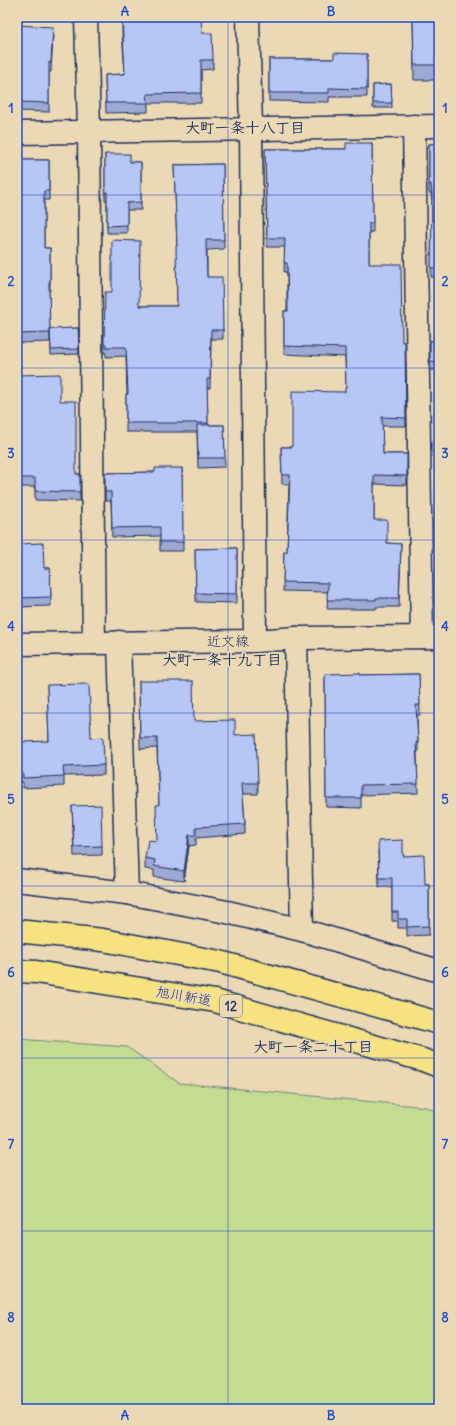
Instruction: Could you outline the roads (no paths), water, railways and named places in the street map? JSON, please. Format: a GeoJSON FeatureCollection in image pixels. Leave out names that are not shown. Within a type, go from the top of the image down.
{"type":"FeatureCollection","features":[{"type":"Feature","properties":{"kind":"highway"},"geometry":{"type":"LineString","coordinates":[[17,931],[103,940],[220,962],[439,1023]]}},
{"type":"Feature","properties":{"kind":"highway","name":"旭川新道"},"geometry":{"type":"LineString","coordinates":[[17,971],[36,972],[215,1001],[423,1060],[439,1066]]}},
{"type":"Feature","properties":{"kind":"street"},"geometry":{"type":"LineString","coordinates":[[86,17],[89,132],[94,643]]}},
{"type":"Feature","properties":{"kind":"street"},"geometry":{"type":"LineString","coordinates":[[248,17],[251,129],[256,641]]}},
{"type":"Feature","properties":{"kind":"street"},"geometry":{"type":"LineString","coordinates":[[414,126],[430,637]]}},
{"type":"Feature","properties":{"kind":"street"},"geometry":{"type":"LineString","coordinates":[[17,133],[439,126]]}},
{"type":"Feature","properties":{"kind":"street","name":"近文線"},"geometry":{"type":"LineString","coordinates":[[17,644],[256,641],[296,638],[430,637]]}},
{"type":"Feature","properties":{"kind":"street"},"geometry":{"type":"LineString","coordinates":[[296,638],[302,930]]}},
{"type":"Feature","properties":{"kind":"street"},"geometry":{"type":"LineString","coordinates":[[120,642],[127,893]]}},
{"type":"Feature","properties":{"kind":"street"},"geometry":{"type":"LineString","coordinates":[[17,880],[127,893],[227,912],[302,930],[439,971]]}},
{"type":"Feature","properties":{"kind":"district","name":"大町一条十八丁目"},"geometry":{"type":"Point","coordinates":[245,128]}},
{"type":"Feature","properties":{"kind":"district","name":"大町一条十九丁目"},"geometry":{"type":"Point","coordinates":[222,660]}},
{"type":"Feature","properties":{"kind":"district","name":"大町一条二十丁目"},"geometry":{"type":"Point","coordinates":[313,1047]}}]}
